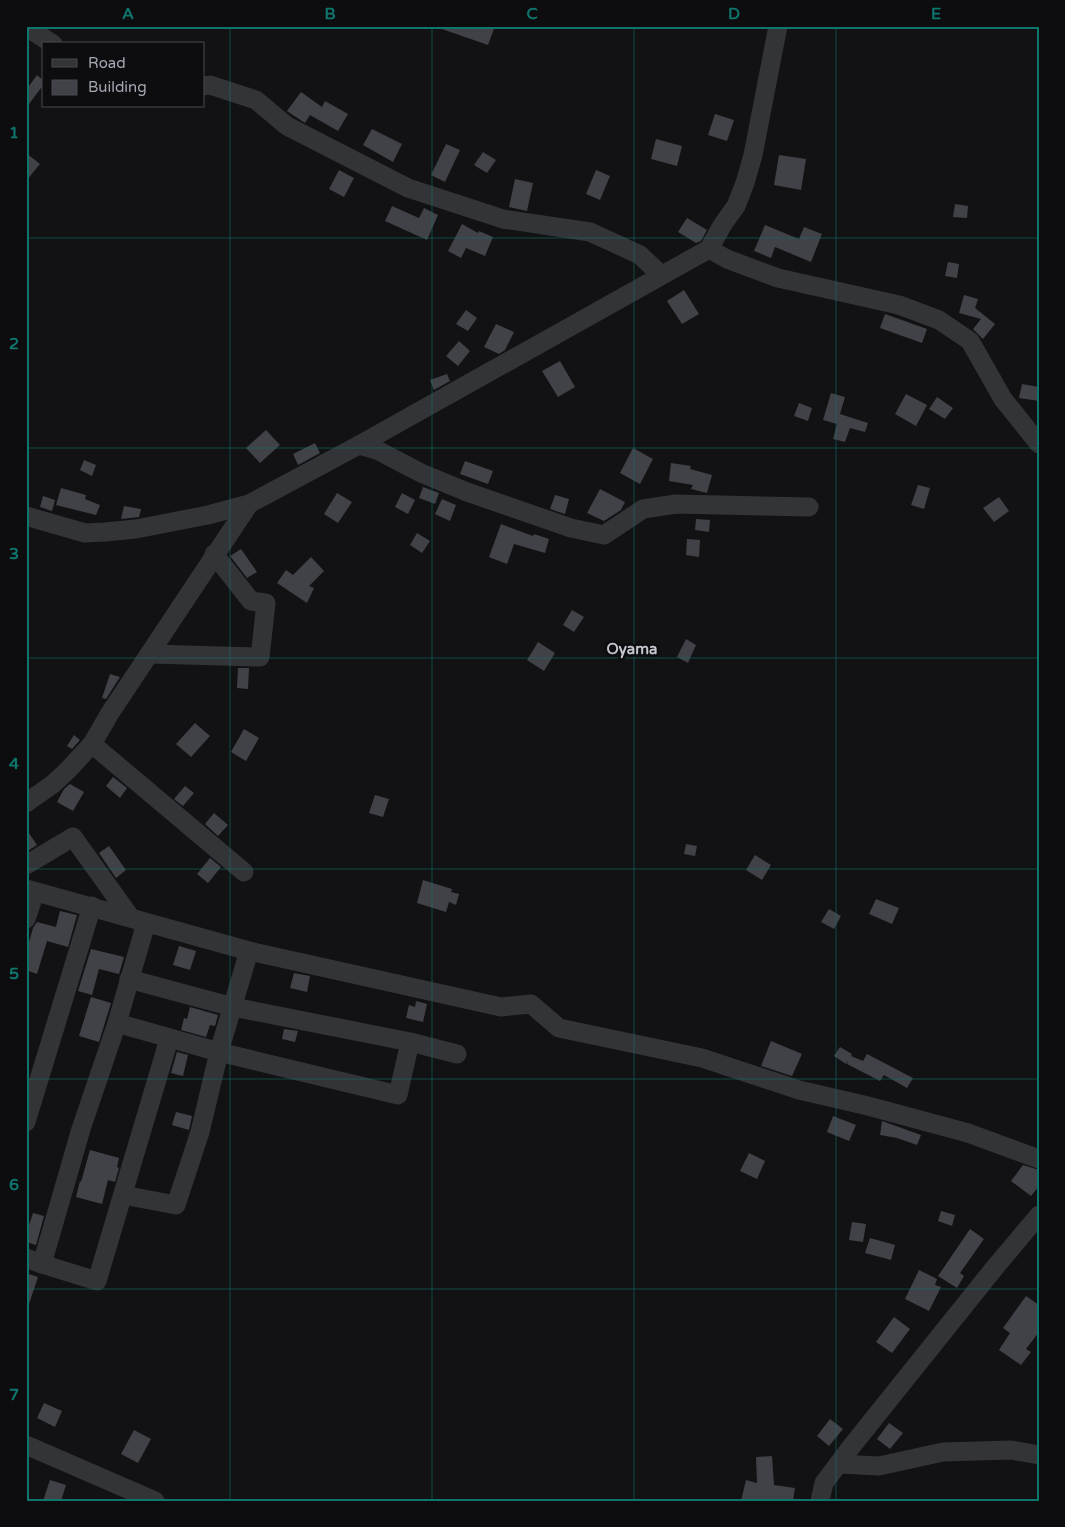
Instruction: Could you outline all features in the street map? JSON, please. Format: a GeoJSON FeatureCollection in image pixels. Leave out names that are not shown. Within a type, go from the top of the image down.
{"type":"FeatureCollection","features":[{"type":"Feature","properties":{"kind":"street"},"geometry":{"type":"LineString","coordinates":[[26,516],[85,533],[104,532],[136,529],[208,516],[249,504],[359,445],[710,249],[723,224],[736,206],[745,183],[753,155],[778,26]]}},
{"type":"Feature","properties":{"kind":"street"},"geometry":{"type":"LineString","coordinates":[[26,27],[49,42]]}},
{"type":"Feature","properties":{"kind":"street"},"geometry":{"type":"LineString","coordinates":[[205,86],[210,85],[256,100],[287,126],[408,188],[503,219],[590,232],[640,254],[661,275]]}},
{"type":"Feature","properties":{"kind":"street"},"geometry":{"type":"LineString","coordinates":[[710,249],[728,260],[778,278],[899,305],[938,320],[970,341],[1004,399],[1039,444]]}},
{"type":"Feature","properties":{"kind":"street"},"geometry":{"type":"LineString","coordinates":[[359,445],[378,450],[421,474],[467,492],[571,528],[604,535],[643,509],[676,504],[809,507]]}},
{"type":"Feature","properties":{"kind":"street"},"geometry":{"type":"LineString","coordinates":[[26,803],[53,784],[92,744],[110,713],[214,554],[249,504]]}},
{"type":"Feature","properties":{"kind":"street"},"geometry":{"type":"LineString","coordinates":[[150,654],[260,657],[266,603],[251,601],[214,554]]}},
{"type":"Feature","properties":{"kind":"street"},"geometry":{"type":"LineString","coordinates":[[92,744],[244,872]]}},
{"type":"Feature","properties":{"kind":"street"},"geometry":{"type":"LineString","coordinates":[[26,865],[73,837],[139,921],[129,978],[117,1023],[34,1261],[97,1281],[168,1039]]}},
{"type":"Feature","properties":{"kind":"street"},"geometry":{"type":"LineString","coordinates":[[26,919],[30,891],[92,906],[249,951],[501,1007],[531,1004],[559,1028],[702,1058],[799,1090],[868,1106],[968,1133],[1039,1158]]}},
{"type":"Feature","properties":{"kind":"street"},"geometry":{"type":"LineString","coordinates":[[26,1122],[92,906]]}},
{"type":"Feature","properties":{"kind":"street"},"geometry":{"type":"LineString","coordinates":[[122,1195],[176,1205],[200,1132],[219,1052],[249,951]]}},
{"type":"Feature","properties":{"kind":"street"},"geometry":{"type":"LineString","coordinates":[[129,978],[233,1007],[410,1042],[457,1054]]}},
{"type":"Feature","properties":{"kind":"street"},"geometry":{"type":"LineString","coordinates":[[117,1023],[168,1039],[398,1095],[410,1042]]}},
{"type":"Feature","properties":{"kind":"street"},"geometry":{"type":"LineString","coordinates":[[820,1501],[824,1483],[838,1464],[1039,1215]]}},
{"type":"Feature","properties":{"kind":"street"},"geometry":{"type":"LineString","coordinates":[[26,1444],[155,1501]]}},
{"type":"Feature","properties":{"kind":"street"},"geometry":{"type":"LineString","coordinates":[[838,1464],[879,1466],[943,1452],[1012,1450],[1039,1455]]}},
{"type":"Feature","properties":{"kind":"building"},"geometry":{"type":"Polygon","coordinates":[[[440,26],[495,26],[488,45],[439,28],[440,26]]]}},
{"type":"Feature","properties":{"kind":"building"},"geometry":{"type":"Polygon","coordinates":[[[37,75],[42,79],[42,87],[26,108],[26,90],[37,75]]]}},
{"type":"Feature","properties":{"kind":"building"},"geometry":{"type":"Polygon","coordinates":[[[301,92],[322,107],[325,101],[348,114],[338,131],[310,115],[305,123],[287,111],[301,92]]]}},
{"type":"Feature","properties":{"kind":"building"},"geometry":{"type":"Polygon","coordinates":[[[715,114],[734,120],[727,141],[708,135],[715,114]]]}},
{"type":"Feature","properties":{"kind":"building"},"geometry":{"type":"Polygon","coordinates":[[[372,129],[402,144],[393,162],[363,145],[372,129]]]}},
{"type":"Feature","properties":{"kind":"building"},"geometry":{"type":"Polygon","coordinates":[[[656,139],[682,146],[677,166],[651,159],[656,139]]]}},
{"type":"Feature","properties":{"kind":"building"},"geometry":{"type":"Polygon","coordinates":[[[446,144],[460,150],[445,182],[431,175],[446,144]]]}},
{"type":"Feature","properties":{"kind":"building"},"geometry":{"type":"Polygon","coordinates":[[[483,152],[496,160],[487,173],[474,165],[483,152]]]}},
{"type":"Feature","properties":{"kind":"building"},"geometry":{"type":"Polygon","coordinates":[[[26,153],[40,164],[26,181],[26,153]]]}},
{"type":"Feature","properties":{"kind":"building"},"geometry":{"type":"Polygon","coordinates":[[[779,155],[806,159],[801,190],[774,185],[779,155]]]}},
{"type":"Feature","properties":{"kind":"building"},"geometry":{"type":"Polygon","coordinates":[[[339,170],[354,178],[344,197],[329,189],[339,170]]]}},
{"type":"Feature","properties":{"kind":"building"},"geometry":{"type":"Polygon","coordinates":[[[596,170],[610,176],[600,200],[586,194],[596,170]]]}},
{"type":"Feature","properties":{"kind":"building"},"geometry":{"type":"Polygon","coordinates":[[[515,179],[533,183],[527,211],[509,207],[515,179]]]}},
{"type":"Feature","properties":{"kind":"building"},"geometry":{"type":"Polygon","coordinates":[[[955,204],[968,206],[967,218],[953,217],[955,204]]]}},
{"type":"Feature","properties":{"kind":"building"},"geometry":{"type":"Polygon","coordinates":[[[392,206],[419,218],[424,208],[438,215],[427,240],[385,221],[392,206]]]}},
{"type":"Feature","properties":{"kind":"building"},"geometry":{"type":"Polygon","coordinates":[[[687,218],[707,230],[701,241],[696,243],[678,232],[687,218]]]}},
{"type":"Feature","properties":{"kind":"building"},"geometry":{"type":"Polygon","coordinates":[[[462,224],[478,233],[479,231],[493,237],[485,256],[466,248],[461,258],[448,251],[462,224]]]}},
{"type":"Feature","properties":{"kind":"building"},"geometry":{"type":"Polygon","coordinates":[[[765,225],[799,239],[804,227],[822,234],[811,262],[775,247],[771,258],[754,251],[765,225]]]}},
{"type":"Feature","properties":{"kind":"building"},"geometry":{"type":"Polygon","coordinates":[[[948,262],[959,264],[957,278],[945,276],[948,262]]]}},
{"type":"Feature","properties":{"kind":"building"},"geometry":{"type":"Polygon","coordinates":[[[684,290],[699,314],[682,324],[667,301],[684,290]]]}},
{"type":"Feature","properties":{"kind":"building"},"geometry":{"type":"Polygon","coordinates":[[[964,295],[978,299],[975,308],[995,324],[983,339],[973,329],[981,319],[959,313],[964,295]]]}},
{"type":"Feature","properties":{"kind":"building"},"geometry":{"type":"Polygon","coordinates":[[[466,310],[477,318],[468,331],[456,324],[466,310]]]}},
{"type":"Feature","properties":{"kind":"building"},"geometry":{"type":"Polygon","coordinates":[[[885,314],[927,329],[922,343],[880,328],[885,314]]]}},
{"type":"Feature","properties":{"kind":"building"},"geometry":{"type":"Polygon","coordinates":[[[496,324],[514,332],[505,350],[499,354],[484,347],[496,324]]]}},
{"type":"Feature","properties":{"kind":"building"},"geometry":{"type":"Polygon","coordinates":[[[459,341],[470,351],[458,366],[446,356],[459,341]]]}},
{"type":"Feature","properties":{"kind":"building"},"geometry":{"type":"Polygon","coordinates":[[[560,361],[575,387],[558,397],[542,371],[560,361]]]}},
{"type":"Feature","properties":{"kind":"building"},"geometry":{"type":"Polygon","coordinates":[[[447,374],[450,381],[434,390],[430,380],[447,374]]]}},
{"type":"Feature","properties":{"kind":"building"},"geometry":{"type":"Polygon","coordinates":[[[1022,384],[1039,387],[1039,401],[1019,398],[1022,384]]]}},
{"type":"Feature","properties":{"kind":"building"},"geometry":{"type":"Polygon","coordinates":[[[831,393],[845,397],[840,414],[868,423],[865,432],[850,428],[845,442],[833,439],[837,424],[823,420],[831,393]]]}},
{"type":"Feature","properties":{"kind":"building"},"geometry":{"type":"Polygon","coordinates":[[[906,394],[927,405],[916,426],[895,414],[906,394]]]}},
{"type":"Feature","properties":{"kind":"building"},"geometry":{"type":"Polygon","coordinates":[[[937,397],[953,408],[945,419],[929,409],[937,397]]]}},
{"type":"Feature","properties":{"kind":"building"},"geometry":{"type":"Polygon","coordinates":[[[799,403],[812,408],[808,421],[794,416],[799,403]]]}},
{"type":"Feature","properties":{"kind":"building"},"geometry":{"type":"Polygon","coordinates":[[[266,430],[280,445],[260,463],[246,448],[266,430]]]}},
{"type":"Feature","properties":{"kind":"building"},"geometry":{"type":"Polygon","coordinates":[[[315,443],[320,453],[298,465],[293,454],[315,443]]]}},
{"type":"Feature","properties":{"kind":"building"},"geometry":{"type":"Polygon","coordinates":[[[633,448],[653,459],[640,484],[620,473],[633,448]]]}},
{"type":"Feature","properties":{"kind":"building"},"geometry":{"type":"Polygon","coordinates":[[[84,460],[96,465],[92,476],[80,470],[84,460]]]}},
{"type":"Feature","properties":{"kind":"building"},"geometry":{"type":"Polygon","coordinates":[[[465,461],[493,471],[488,484],[460,474],[465,461]]]}},
{"type":"Feature","properties":{"kind":"building"},"geometry":{"type":"Polygon","coordinates":[[[671,463],[691,466],[690,469],[712,475],[707,493],[691,489],[693,485],[669,481],[671,463]]]}},
{"type":"Feature","properties":{"kind":"building"},"geometry":{"type":"Polygon","coordinates":[[[918,485],[930,488],[924,509],[911,505],[918,485]]]}},
{"type":"Feature","properties":{"kind":"building"},"geometry":{"type":"Polygon","coordinates":[[[423,487],[439,493],[435,504],[419,498],[423,487]]]}},
{"type":"Feature","properties":{"kind":"building"},"geometry":{"type":"Polygon","coordinates":[[[61,488],[86,495],[85,499],[100,505],[96,515],[56,505],[61,488]]]}},
{"type":"Feature","properties":{"kind":"building"},"geometry":{"type":"Polygon","coordinates":[[[600,489],[625,502],[621,510],[604,521],[587,513],[600,489]]]}},
{"type":"Feature","properties":{"kind":"building"},"geometry":{"type":"Polygon","coordinates":[[[337,493],[352,502],[338,523],[324,514],[337,493]]]}},
{"type":"Feature","properties":{"kind":"building"},"geometry":{"type":"Polygon","coordinates":[[[402,493],[415,500],[408,514],[395,507],[402,493]]]}},
{"type":"Feature","properties":{"kind":"building"},"geometry":{"type":"Polygon","coordinates":[[[555,495],[569,499],[565,514],[550,509],[555,495]]]}},
{"type":"Feature","properties":{"kind":"building"},"geometry":{"type":"Polygon","coordinates":[[[43,496],[55,500],[52,511],[40,507],[43,496]]]}},
{"type":"Feature","properties":{"kind":"building"},"geometry":{"type":"Polygon","coordinates":[[[999,497],[1009,511],[994,522],[983,508],[999,497]]]}},
{"type":"Feature","properties":{"kind":"building"},"geometry":{"type":"Polygon","coordinates":[[[442,499],[456,505],[450,521],[435,514],[442,499]]]}},
{"type":"Feature","properties":{"kind":"building"},"geometry":{"type":"Polygon","coordinates":[[[124,506],[141,509],[139,517],[121,519],[124,506]]]}},
{"type":"Feature","properties":{"kind":"building"},"geometry":{"type":"Polygon","coordinates":[[[696,519],[710,520],[709,532],[695,530],[696,519]]]}},
{"type":"Feature","properties":{"kind":"building"},"geometry":{"type":"Polygon","coordinates":[[[501,524],[533,536],[534,534],[549,539],[545,553],[514,544],[507,564],[489,557],[501,524]]]}},
{"type":"Feature","properties":{"kind":"building"},"geometry":{"type":"Polygon","coordinates":[[[417,533],[430,541],[422,553],[410,545],[417,533]]]}},
{"type":"Feature","properties":{"kind":"building"},"geometry":{"type":"Polygon","coordinates":[[[687,539],[700,540],[699,557],[686,555],[687,539]]]}},
{"type":"Feature","properties":{"kind":"building"},"geometry":{"type":"Polygon","coordinates":[[[241,549],[257,572],[247,578],[230,556],[241,549]]]}},
{"type":"Feature","properties":{"kind":"building"},"geometry":{"type":"Polygon","coordinates":[[[311,557],[324,571],[309,586],[314,588],[307,603],[277,583],[286,570],[293,575],[311,557]]]}},
{"type":"Feature","properties":{"kind":"building"},"geometry":{"type":"Polygon","coordinates":[[[572,610],[584,617],[574,632],[563,625],[572,610]]]}},
{"type":"Feature","properties":{"kind":"building"},"geometry":{"type":"Polygon","coordinates":[[[686,639],[696,645],[688,663],[677,657],[686,639]]]}},
{"type":"Feature","properties":{"kind":"building"},"geometry":{"type":"Polygon","coordinates":[[[538,642],[555,653],[544,671],[527,660],[538,642]]]}},
{"type":"Feature","properties":{"kind":"building"},"geometry":{"type":"Polygon","coordinates":[[[238,668],[249,668],[248,689],[237,688],[238,668]]]}},
{"type":"Feature","properties":{"kind":"building"},"geometry":{"type":"Polygon","coordinates":[[[110,674],[120,677],[106,699],[102,698],[110,674]]]}},
{"type":"Feature","properties":{"kind":"building"},"geometry":{"type":"Polygon","coordinates":[[[195,723],[210,736],[191,757],[176,744],[195,723]]]}},
{"type":"Feature","properties":{"kind":"building"},"geometry":{"type":"Polygon","coordinates":[[[244,729],[259,738],[246,761],[231,752],[244,729]]]}},
{"type":"Feature","properties":{"kind":"building"},"geometry":{"type":"Polygon","coordinates":[[[74,735],[80,740],[72,749],[67,746],[74,735]]]}},
{"type":"Feature","properties":{"kind":"building"},"geometry":{"type":"Polygon","coordinates":[[[113,777],[127,788],[120,798],[106,786],[113,777]]]}},
{"type":"Feature","properties":{"kind":"building"},"geometry":{"type":"Polygon","coordinates":[[[70,784],[84,792],[73,811],[57,802],[64,789],[70,784]]]}},
{"type":"Feature","properties":{"kind":"building"},"geometry":{"type":"Polygon","coordinates":[[[185,786],[194,793],[183,806],[174,799],[185,786]]]}},
{"type":"Feature","properties":{"kind":"building"},"geometry":{"type":"Polygon","coordinates":[[[375,795],[389,799],[383,817],[369,813],[375,795]]]}},
{"type":"Feature","properties":{"kind":"building"},"geometry":{"type":"Polygon","coordinates":[[[214,813],[228,825],[218,836],[205,824],[214,813]]]}},
{"type":"Feature","properties":{"kind":"building"},"geometry":{"type":"Polygon","coordinates":[[[26,829],[37,845],[26,852],[26,829]]]}},
{"type":"Feature","properties":{"kind":"building"},"geometry":{"type":"Polygon","coordinates":[[[686,844],[697,846],[695,856],[684,854],[686,844]]]}},
{"type":"Feature","properties":{"kind":"building"},"geometry":{"type":"Polygon","coordinates":[[[109,846],[126,870],[116,878],[99,853],[109,846]]]}},
{"type":"Feature","properties":{"kind":"building"},"geometry":{"type":"Polygon","coordinates":[[[755,855],[771,865],[762,880],[746,870],[755,855]]]}},
{"type":"Feature","properties":{"kind":"building"},"geometry":{"type":"Polygon","coordinates":[[[210,858],[221,867],[208,883],[197,874],[210,858]]]}},
{"type":"Feature","properties":{"kind":"building"},"geometry":{"type":"Polygon","coordinates":[[[423,880],[452,889],[451,892],[459,894],[456,905],[449,902],[446,912],[417,903],[423,880]]]}},
{"type":"Feature","properties":{"kind":"building"},"geometry":{"type":"Polygon","coordinates":[[[876,899],[899,908],[892,924],[869,914],[876,899]]]}},
{"type":"Feature","properties":{"kind":"building"},"geometry":{"type":"Polygon","coordinates":[[[829,909],[841,916],[834,929],[821,922],[829,909]]]}},
{"type":"Feature","properties":{"kind":"building"},"geometry":{"type":"Polygon","coordinates":[[[60,911],[77,915],[68,947],[47,941],[37,974],[26,970],[26,953],[33,928],[37,922],[56,927],[60,911]]]}},
{"type":"Feature","properties":{"kind":"building"},"geometry":{"type":"Polygon","coordinates":[[[179,946],[196,951],[190,970],[173,965],[179,946]]]}},
{"type":"Feature","properties":{"kind":"building"},"geometry":{"type":"Polygon","coordinates":[[[91,949],[124,957],[119,974],[99,969],[92,995],[78,991],[91,949]]]}},
{"type":"Feature","properties":{"kind":"building"},"geometry":{"type":"Polygon","coordinates":[[[294,973],[310,976],[307,992],[290,988],[294,973]]]}},
{"type":"Feature","properties":{"kind":"building"},"geometry":{"type":"Polygon","coordinates":[[[91,997],[111,1003],[99,1042],[79,1036],[91,997]]]}},
{"type":"Feature","properties":{"kind":"building"},"geometry":{"type":"Polygon","coordinates":[[[416,1001],[427,1004],[423,1022],[406,1018],[409,1005],[415,1007],[416,1001]]]}},
{"type":"Feature","properties":{"kind":"building"},"geometry":{"type":"Polygon","coordinates":[[[190,1007],[218,1015],[215,1026],[210,1025],[206,1037],[181,1030],[184,1018],[187,1019],[190,1007]]]}},
{"type":"Feature","properties":{"kind":"building"},"geometry":{"type":"Polygon","coordinates":[[[284,1029],[298,1031],[295,1042],[282,1039],[284,1029]]]}},
{"type":"Feature","properties":{"kind":"building"},"geometry":{"type":"Polygon","coordinates":[[[771,1041],[802,1054],[792,1076],[761,1066],[771,1041]]]}},
{"type":"Feature","properties":{"kind":"building"},"geometry":{"type":"Polygon","coordinates":[[[840,1047],[852,1054],[851,1056],[863,1061],[867,1054],[913,1078],[907,1088],[884,1075],[880,1081],[847,1064],[848,1060],[846,1064],[834,1056],[840,1047]]]}},
{"type":"Feature","properties":{"kind":"building"},"geometry":{"type":"Polygon","coordinates":[[[177,1052],[188,1055],[183,1076],[171,1073],[177,1052]]]}},
{"type":"Feature","properties":{"kind":"building"},"geometry":{"type":"Polygon","coordinates":[[[176,1112],[192,1116],[189,1130],[172,1125],[176,1112]]]}},
{"type":"Feature","properties":{"kind":"building"},"geometry":{"type":"Polygon","coordinates":[[[833,1116],[856,1125],[849,1141],[827,1132],[833,1116]]]}},
{"type":"Feature","properties":{"kind":"building"},"geometry":{"type":"Polygon","coordinates":[[[882,1121],[921,1135],[917,1145],[897,1138],[880,1135],[882,1121]]]}},
{"type":"Feature","properties":{"kind":"building"},"geometry":{"type":"Polygon","coordinates":[[[90,1150],[119,1158],[117,1167],[119,1168],[115,1182],[108,1180],[102,1204],[76,1197],[90,1150]]]}},
{"type":"Feature","properties":{"kind":"building"},"geometry":{"type":"Polygon","coordinates":[[[749,1153],[765,1161],[757,1179],[740,1171],[749,1153]]]}},
{"type":"Feature","properties":{"kind":"building"},"geometry":{"type":"Polygon","coordinates":[[[1023,1165],[1039,1170],[1039,1186],[1031,1196],[1011,1181],[1023,1165]]]}},
{"type":"Feature","properties":{"kind":"building"},"geometry":{"type":"Polygon","coordinates":[[[941,1211],[955,1215],[952,1226],[938,1221],[941,1211]]]}},
{"type":"Feature","properties":{"kind":"building"},"geometry":{"type":"Polygon","coordinates":[[[33,1213],[44,1216],[36,1245],[26,1242],[26,1234],[33,1213]]]}},
{"type":"Feature","properties":{"kind":"building"},"geometry":{"type":"Polygon","coordinates":[[[852,1222],[866,1224],[863,1242],[849,1240],[852,1222]]]}},
{"type":"Feature","properties":{"kind":"building"},"geometry":{"type":"Polygon","coordinates":[[[970,1229],[984,1239],[960,1273],[964,1276],[957,1288],[938,1276],[970,1229]]]}},
{"type":"Feature","properties":{"kind":"building"},"geometry":{"type":"Polygon","coordinates":[[[870,1238],[895,1245],[891,1260],[865,1253],[870,1238]]]}},
{"type":"Feature","properties":{"kind":"building"},"geometry":{"type":"Polygon","coordinates":[[[919,1270],[937,1279],[935,1285],[941,1287],[929,1311],[905,1299],[919,1270]]]}},
{"type":"Feature","properties":{"kind":"building"},"geometry":{"type":"Polygon","coordinates":[[[26,1273],[38,1277],[28,1307],[26,1307],[26,1273]]]}},
{"type":"Feature","properties":{"kind":"building"},"geometry":{"type":"Polygon","coordinates":[[[1026,1296],[1039,1305],[1039,1332],[1026,1349],[1031,1352],[1021,1365],[999,1350],[1010,1333],[1003,1328],[1026,1296]]]}},
{"type":"Feature","properties":{"kind":"building"},"geometry":{"type":"Polygon","coordinates":[[[894,1317],[910,1329],[892,1353],[876,1342],[894,1317]]]}},
{"type":"Feature","properties":{"kind":"building"},"geometry":{"type":"Polygon","coordinates":[[[44,1403],[62,1411],[55,1427],[37,1418],[44,1403]]]}},
{"type":"Feature","properties":{"kind":"building"},"geometry":{"type":"Polygon","coordinates":[[[830,1419],[843,1429],[829,1446],[817,1436],[830,1419]]]}},
{"type":"Feature","properties":{"kind":"building"},"geometry":{"type":"Polygon","coordinates":[[[889,1423],[903,1433],[890,1449],[877,1439],[889,1423]]]}},
{"type":"Feature","properties":{"kind":"building"},"geometry":{"type":"Polygon","coordinates":[[[134,1430],[151,1439],[138,1463],[121,1454],[134,1430]]]}},
{"type":"Feature","properties":{"kind":"building"},"geometry":{"type":"Polygon","coordinates":[[[772,1456],[774,1485],[795,1488],[793,1501],[741,1501],[746,1480],[757,1483],[756,1457],[772,1456]]]}},
{"type":"Feature","properties":{"kind":"building"},"geometry":{"type":"Polygon","coordinates":[[[50,1480],[66,1485],[61,1501],[43,1501],[50,1480]]]}},
{"type":"Feature","properties":{"kind":"district","name":"Oyama"},"geometry":{"type":"Point","coordinates":[632,649]}}]}
